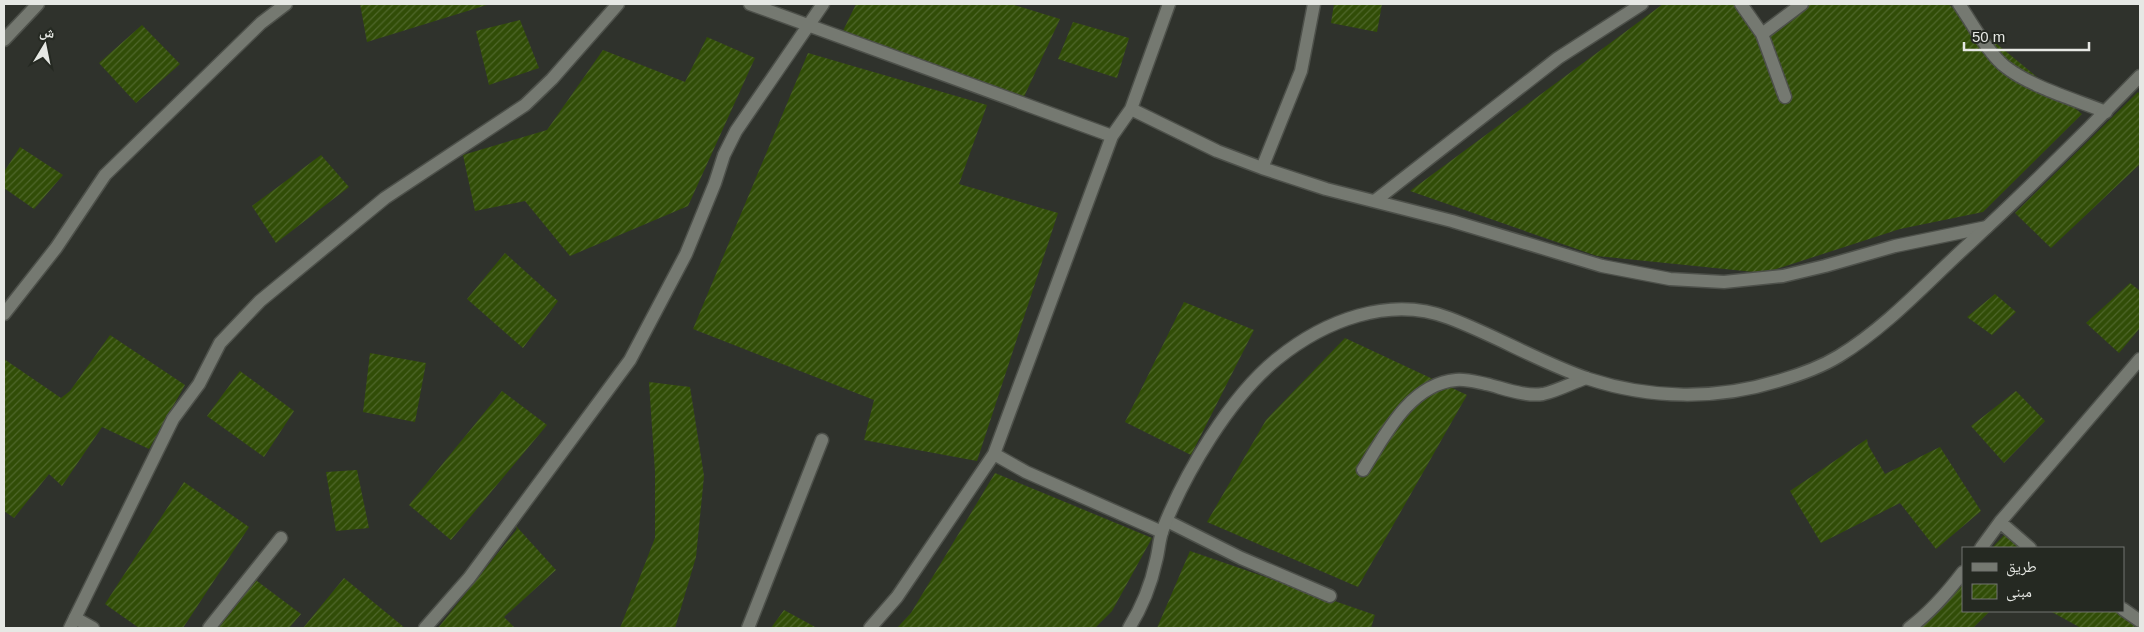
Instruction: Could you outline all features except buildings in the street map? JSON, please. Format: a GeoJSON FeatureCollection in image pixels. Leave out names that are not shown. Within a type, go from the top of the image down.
{"type":"FeatureCollection","features":[{"type":"Feature","properties":{"kind":"street"},"geometry":{"type":"LineString","coordinates":[[4,40],[38,4]]}},
{"type":"Feature","properties":{"kind":"street"},"geometry":{"type":"LineString","coordinates":[[4,314],[56,248],[105,175],[261,23],[286,4]]}},
{"type":"Feature","properties":{"kind":"street"},"geometry":{"type":"LineString","coordinates":[[92,628],[72,623],[173,419],[199,384],[220,343],[260,301],[385,198],[525,105],[552,79],[618,4]]}},
{"type":"Feature","properties":{"kind":"street"},"geometry":{"type":"LineString","coordinates":[[750,4],[1112,136]]}},
{"type":"Feature","properties":{"kind":"street"},"geometry":{"type":"LineString","coordinates":[[425,628],[469,578],[630,360],[686,254],[715,183],[724,155],[736,131],[810,26],[823,4]]}},
{"type":"Feature","properties":{"kind":"street"},"geometry":{"type":"LineString","coordinates":[[870,628],[897,597],[994,454],[1112,136],[1131,109],[1168,4]]}},
{"type":"Feature","properties":{"kind":"street"},"geometry":{"type":"LineString","coordinates":[[1262,168],[1301,71],[1314,4]]}},
{"type":"Feature","properties":{"kind":"street"},"geometry":{"type":"LineString","coordinates":[[1376,200],[1558,58],[1642,4]]}},
{"type":"Feature","properties":{"kind":"street"},"geometry":{"type":"LineString","coordinates":[[1741,4],[1762,34],[1785,97]]}},
{"type":"Feature","properties":{"kind":"street"},"geometry":{"type":"LineString","coordinates":[[1762,34],[1802,4]]}},
{"type":"Feature","properties":{"kind":"street"},"geometry":{"type":"LineString","coordinates":[[1959,4],[1982,39],[2006,68],[2027,80],[2106,112]]}},
{"type":"Feature","properties":{"kind":"street"},"geometry":{"type":"LineString","coordinates":[[1129,628],[1148,591],[1164,526],[1181,489],[1210,440],[1256,378],[1277,359],[1319,330],[1343,320],[1368,313],[1394,310],[1421,311],[1446,317],[1586,378],[1617,387],[1690,395],[1747,389],[1779,381],[1810,370],[1839,356],[1898,310],[2106,112],[2140,76]]}},
{"type":"Feature","properties":{"kind":"street"},"geometry":{"type":"LineString","coordinates":[[1131,109],[1217,151],[1326,189],[1376,200],[1602,266],[1670,279],[1724,282],[1783,276],[1895,246],[1987,227]]}},
{"type":"Feature","properties":{"kind":"street"},"geometry":{"type":"LineString","coordinates":[[1981,547],[2140,359]]}},
{"type":"Feature","properties":{"kind":"street"},"geometry":{"type":"LineString","coordinates":[[1363,470],[1408,405],[1427,388],[1455,380],[1468,380],[1515,391],[1541,394],[1586,378]]}},
{"type":"Feature","properties":{"kind":"street"},"geometry":{"type":"LineString","coordinates":[[748,628],[822,440]]}},
{"type":"Feature","properties":{"kind":"street"},"geometry":{"type":"LineString","coordinates":[[994,454],[1026,472],[1164,526],[1330,596]]}},
{"type":"Feature","properties":{"kind":"street"},"geometry":{"type":"LineString","coordinates":[[2000,522],[2029,547]]}},
{"type":"Feature","properties":{"kind":"street"},"geometry":{"type":"LineString","coordinates":[[209,628],[281,538]]}},
{"type":"Feature","properties":{"kind":"street"},"geometry":{"type":"LineString","coordinates":[[1910,628],[1942,599],[1962,573]]}},
{"type":"Feature","properties":{"kind":"street"},"geometry":{"type":"LineString","coordinates":[[2124,610],[2140,621]]}}]}
